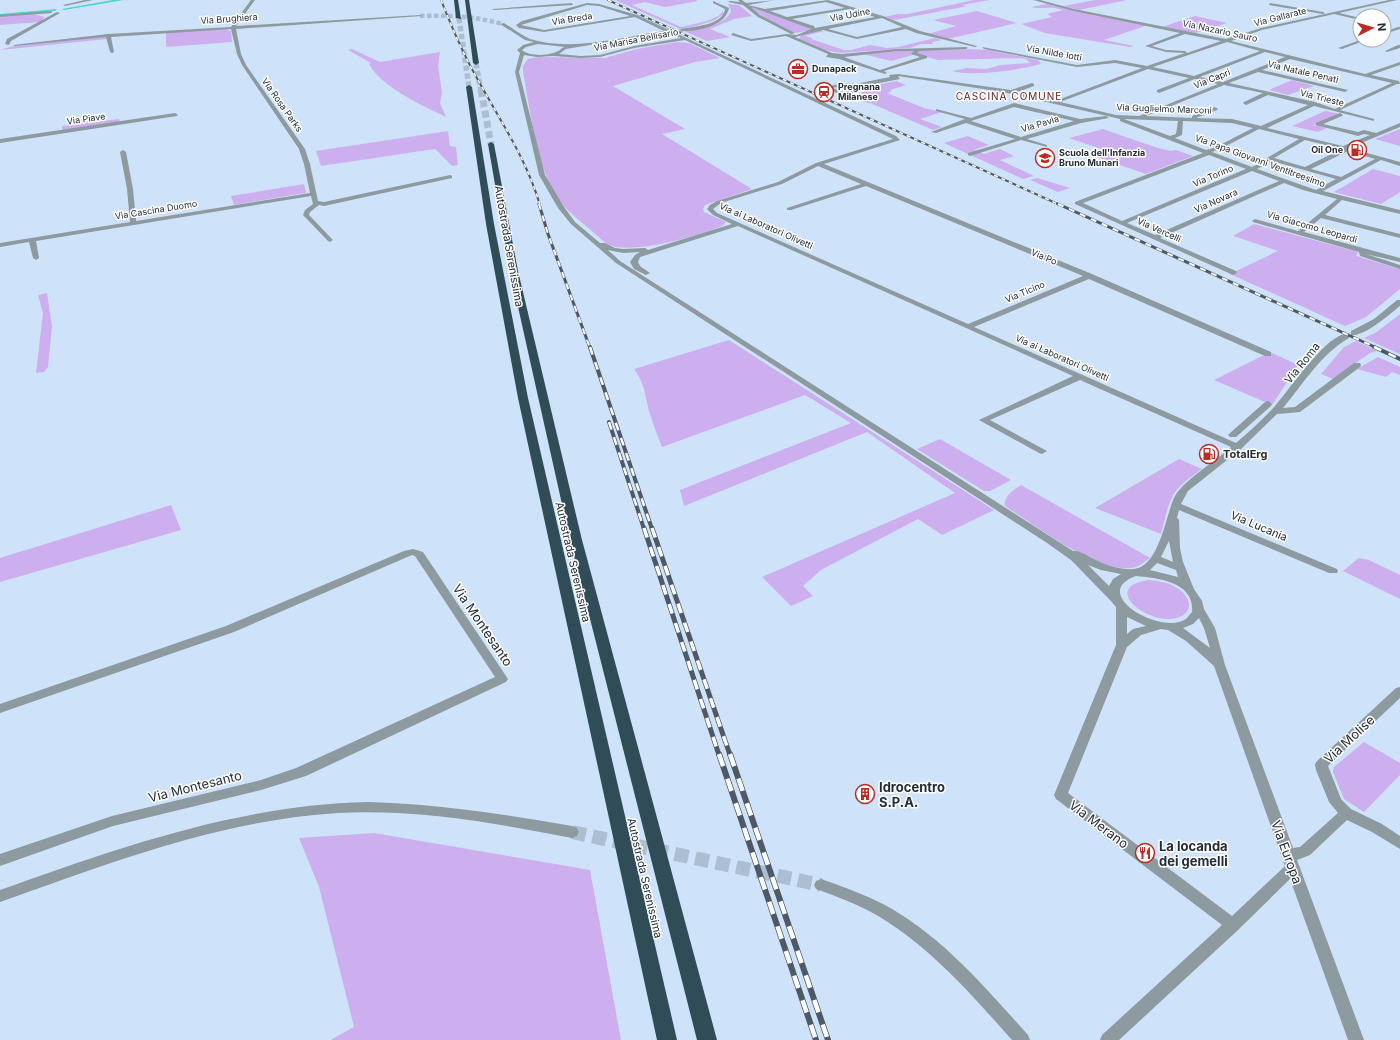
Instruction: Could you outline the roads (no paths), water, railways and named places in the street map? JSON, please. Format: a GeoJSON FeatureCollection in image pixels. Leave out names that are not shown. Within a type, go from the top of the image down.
{"type":"FeatureCollection","features":[{"type":"Feature","properties":{"kind":"highway"},"geometry":{"type":"LineString","coordinates":[[456,0],[459,18]]}},
{"type":"Feature","properties":{"kind":"highway"},"geometry":{"type":"LineString","coordinates":[[466,0],[476,63]]}},
{"type":"Feature","properties":{"kind":"highway","name":"Autostrada Serenissima"},"geometry":{"type":"LineString","coordinates":[[469,87],[490,224],[523,398],[667,1040]]}},
{"type":"Feature","properties":{"kind":"highway","name":"Autostrada Serenissima"},"geometry":{"type":"LineString","coordinates":[[491,144],[514,271],[576,540],[707,1040]]}},
{"type":"Feature","properties":{"kind":"street"},"geometry":{"type":"LineString","coordinates":[[0,47],[12,43],[53,13],[64,2],[91,0]]}},
{"type":"Feature","properties":{"kind":"street"},"geometry":{"type":"LineString","coordinates":[[233,27],[253,0]]}},
{"type":"Feature","properties":{"kind":"street"},"geometry":{"type":"LineString","coordinates":[[725,6],[730,2],[738,0],[746,4],[759,16],[831,56]]}},
{"type":"Feature","properties":{"kind":"street"},"geometry":{"type":"LineString","coordinates":[[712,1],[746,4],[774,0]]}},
{"type":"Feature","properties":{"kind":"street"},"geometry":{"type":"LineString","coordinates":[[764,11],[827,1],[843,0]]}},
{"type":"Feature","properties":{"kind":"street","name":"Via Nazario Sauro"},"geometry":{"type":"LineString","coordinates":[[1035,0],[1074,10],[1228,41],[1399,83]]}},
{"type":"Feature","properties":{"kind":"street","name":"Via Gallarate"},"geometry":{"type":"LineString","coordinates":[[1056,102],[1189,53],[1275,26],[1394,0]]}},
{"type":"Feature","properties":{"kind":"street"},"geometry":{"type":"LineString","coordinates":[[712,1],[725,6]]}},
{"type":"Feature","properties":{"kind":"street"},"geometry":{"type":"LineString","coordinates":[[827,1],[881,17],[938,38],[973,47]]}},
{"type":"Feature","properties":{"kind":"street"},"geometry":{"type":"LineString","coordinates":[[494,9],[587,4]]}},
{"type":"Feature","properties":{"kind":"street","name":"Via ai Laboratori Olivetti"},"geometry":{"type":"LineString","coordinates":[[571,9],[587,4],[599,4],[636,16],[770,78],[782,86],[894,137],[897,140],[818,164],[780,183],[719,202],[710,208],[712,212],[1238,447]]}},
{"type":"Feature","properties":{"kind":"street"},"geometry":{"type":"LineString","coordinates":[[1270,4],[1352,17]]}},
{"type":"Feature","properties":{"kind":"street"},"geometry":{"type":"LineString","coordinates":[[683,30],[720,20],[727,12],[725,6]]}},
{"type":"Feature","properties":{"kind":"street"},"geometry":{"type":"LineString","coordinates":[[752,6],[812,27],[814,30]]}},
{"type":"Feature","properties":{"kind":"street"},"geometry":{"type":"LineString","coordinates":[[786,19],[851,8]]}},
{"type":"Feature","properties":{"kind":"street","name":"Via Breda"},"geometry":{"type":"LineString","coordinates":[[571,9],[518,25],[521,27],[544,31],[636,16]]}},
{"type":"Feature","properties":{"kind":"street"},"geometry":{"type":"LineString","coordinates":[[0,23],[2,16],[53,13]]}},
{"type":"Feature","properties":{"kind":"street","name":"Via Brughiera"},"geometry":{"type":"LineString","coordinates":[[12,43],[40,42],[108,35],[233,27],[313,24],[420,16]]}},
{"type":"Feature","properties":{"kind":"street","name":"Via Udine"},"geometry":{"type":"LineString","coordinates":[[733,34],[750,40],[793,35],[881,17]]}},
{"type":"Feature","properties":{"kind":"street"},"geometry":{"type":"LineString","coordinates":[[502,24],[527,39],[563,48]]}},
{"type":"Feature","properties":{"kind":"street","name":"Via Rosa Parks"},"geometry":{"type":"LineString","coordinates":[[233,27],[244,65],[302,149],[307,164],[315,203],[317,204]]}},
{"type":"Feature","properties":{"kind":"street"},"geometry":{"type":"LineString","coordinates":[[823,28],[857,38],[907,27]]}},
{"type":"Feature","properties":{"kind":"street"},"geometry":{"type":"LineString","coordinates":[[522,56],[551,55],[563,48],[665,32]]}},
{"type":"Feature","properties":{"kind":"street","name":"Via Gallarate"},"geometry":{"type":"LineString","coordinates":[[1186,32],[1147,46],[1166,51],[1189,53]]}},
{"type":"Feature","properties":{"kind":"street"},"geometry":{"type":"LineString","coordinates":[[108,35],[112,52]]}},
{"type":"Feature","properties":{"kind":"street"},"geometry":{"type":"LineString","coordinates":[[527,39],[529,45]]}},
{"type":"Feature","properties":{"kind":"street","name":"Via Marisa Bellisario"},"geometry":{"type":"LineString","coordinates":[[551,55],[600,56],[634,47],[685,39]]}},
{"type":"Feature","properties":{"kind":"street"},"geometry":{"type":"LineString","coordinates":[[542,43],[521,48],[520,51],[522,56],[517,72],[542,175],[561,208],[573,224],[615,260],[1051,541],[1075,558],[1118,602],[1138,619],[1165,626]]}},
{"type":"Feature","properties":{"kind":"street"},"geometry":{"type":"LineString","coordinates":[[1340,48],[1352,44]]}},
{"type":"Feature","properties":{"kind":"street"},"geometry":{"type":"LineString","coordinates":[[1388,51],[1400,46]]}},
{"type":"Feature","properties":{"kind":"street"},"geometry":{"type":"LineString","coordinates":[[823,59],[831,56],[916,49],[973,47]]}},
{"type":"Feature","properties":{"kind":"street","name":"Via Nilde Iotti"},"geometry":{"type":"LineString","coordinates":[[973,47],[1077,66],[1091,66],[1116,61],[1146,68]]}},
{"type":"Feature","properties":{"kind":"street"},"geometry":{"type":"LineString","coordinates":[[563,48],[562,53],[566,56]]}},
{"type":"Feature","properties":{"kind":"street"},"geometry":{"type":"LineString","coordinates":[[880,71],[925,57],[913,53],[918,51],[916,49]]}},
{"type":"Feature","properties":{"kind":"street"},"geometry":{"type":"LineString","coordinates":[[1159,91],[1267,50]]}},
{"type":"Feature","properties":{"kind":"street"},"geometry":{"type":"LineString","coordinates":[[842,56],[893,76]]}},
{"type":"Feature","properties":{"kind":"street","name":"Via Capri"},"geometry":{"type":"LineString","coordinates":[[1141,118],[1223,83],[1290,57]]}},
{"type":"Feature","properties":{"kind":"street"},"geometry":{"type":"LineString","coordinates":[[1367,75],[1400,63]]}},
{"type":"Feature","properties":{"kind":"street","name":"Via Trieste"},"geometry":{"type":"LineString","coordinates":[[1146,68],[1268,93],[1372,120]]}},
{"type":"Feature","properties":{"kind":"street","name":"Via Natale Penati"},"geometry":{"type":"LineString","coordinates":[[1257,70],[1345,90]]}},
{"type":"Feature","properties":{"kind":"street","name":"Via Guglielmo Marconi"},"geometry":{"type":"LineString","coordinates":[[855,86],[893,76],[1011,92],[1116,117],[1227,120],[1345,148],[1400,164]]}},
{"type":"Feature","properties":{"kind":"street"},"geometry":{"type":"LineString","coordinates":[[1336,110],[1399,83]]}},
{"type":"Feature","properties":{"kind":"street"},"geometry":{"type":"LineString","coordinates":[[845,84],[855,86],[858,89],[857,90],[843,94],[827,87],[845,84]]}},
{"type":"Feature","properties":{"kind":"street"},"geometry":{"type":"LineString","coordinates":[[1011,92],[1032,84]]}},
{"type":"Feature","properties":{"kind":"street"},"geometry":{"type":"LineString","coordinates":[[1246,103],[1268,93]]}},
{"type":"Feature","properties":{"kind":"street"},"geometry":{"type":"LineString","coordinates":[[1207,152],[1260,127],[1315,104]]}},
{"type":"Feature","properties":{"kind":"street"},"geometry":{"type":"LineString","coordinates":[[934,132],[1014,105],[1080,121]]}},
{"type":"Feature","properties":{"kind":"street"},"geometry":{"type":"LineString","coordinates":[[1191,119],[1215,109]]}},
{"type":"Feature","properties":{"kind":"street"},"geometry":{"type":"LineString","coordinates":[[938,110],[1045,146]]}},
{"type":"Feature","properties":{"kind":"street","name":"Via Piave"},"geometry":{"type":"LineString","coordinates":[[0,141],[175,115]]}},
{"type":"Feature","properties":{"kind":"street"},"geometry":{"type":"LineString","coordinates":[[1340,115],[1316,124],[1370,138]]}},
{"type":"Feature","properties":{"kind":"street","name":"Via Pavia"},"geometry":{"type":"LineString","coordinates":[[970,154],[1080,121],[1116,117]]}},
{"type":"Feature","properties":{"kind":"street","name":"Via Papa Giovanni Ventitreesimo"},"geometry":{"type":"LineString","coordinates":[[1116,117],[1284,181],[1317,192],[1400,212]]}},
{"type":"Feature","properties":{"kind":"street"},"geometry":{"type":"LineString","coordinates":[[1169,138],[1179,135],[1181,119]]}},
{"type":"Feature","properties":{"kind":"street"},"geometry":{"type":"LineString","coordinates":[[1306,169],[1345,148],[1400,125]]}},
{"type":"Feature","properties":{"kind":"street"},"geometry":{"type":"LineString","coordinates":[[1358,134],[1364,132],[1377,135]]}},
{"type":"Feature","properties":{"kind":"street","name":"Via Torino"},"geometry":{"type":"LineString","coordinates":[[1122,224],[1252,169],[1270,160],[1305,138]]}},
{"type":"Feature","properties":{"kind":"street"},"geometry":{"type":"LineString","coordinates":[[123,152],[130,189],[133,223]]}},
{"type":"Feature","properties":{"kind":"street","name":"Via Vercelli"},"geometry":{"type":"LineString","coordinates":[[1207,152],[1077,203],[1233,273]]}},
{"type":"Feature","properties":{"kind":"street"},"geometry":{"type":"LineString","coordinates":[[1317,192],[1381,158]]}},
{"type":"Feature","properties":{"kind":"street"},"geometry":{"type":"LineString","coordinates":[[1270,159],[1342,179]]}},
{"type":"Feature","properties":{"kind":"street","name":"Via Po"},"geometry":{"type":"LineString","coordinates":[[818,164],[1089,276],[1268,354]]}},
{"type":"Feature","properties":{"kind":"street"},"geometry":{"type":"LineString","coordinates":[[330,240],[306,215],[307,211],[317,204],[450,177]]}},
{"type":"Feature","properties":{"kind":"street","name":"Via Novara"},"geometry":{"type":"LineString","coordinates":[[1154,238],[1284,181]]}},
{"type":"Feature","properties":{"kind":"street"},"geometry":{"type":"LineString","coordinates":[[789,209],[866,184]]}},
{"type":"Feature","properties":{"kind":"street","name":"Via Cascina Duomo"},"geometry":{"type":"LineString","coordinates":[[0,245],[314,194]]}},
{"type":"Feature","properties":{"kind":"street"},"geometry":{"type":"LineString","coordinates":[[1299,233],[1341,198]]}},
{"type":"Feature","properties":{"kind":"street"},"geometry":{"type":"LineString","coordinates":[[561,208],[607,247],[628,252],[659,248]]}},
{"type":"Feature","properties":{"kind":"street"},"geometry":{"type":"LineString","coordinates":[[1321,216],[1400,236]]}},
{"type":"Feature","properties":{"kind":"street","name":"Via Giacomo Leopardi"},"geometry":{"type":"LineString","coordinates":[[1255,221],[1400,260]]}},
{"type":"Feature","properties":{"kind":"street"},"geometry":{"type":"LineString","coordinates":[[615,260],[637,256],[738,224]]}},
{"type":"Feature","properties":{"kind":"street"},"geometry":{"type":"LineString","coordinates":[[32,239],[36,258]]}},
{"type":"Feature","properties":{"kind":"street","name":"Via Giacomo Leopardi"},"geometry":{"type":"LineString","coordinates":[[1363,251],[1362,255],[1364,256],[1400,267]]}},
{"type":"Feature","properties":{"kind":"street"},"geometry":{"type":"LineString","coordinates":[[615,260],[628,252]]}},
{"type":"Feature","properties":{"kind":"street"},"geometry":{"type":"LineString","coordinates":[[637,256],[634,262],[637,267],[674,293],[679,300]]}},
{"type":"Feature","properties":{"kind":"street","name":"Via Ticino"},"geometry":{"type":"LineString","coordinates":[[969,326],[1089,276]]}},
{"type":"Feature","properties":{"kind":"street","name":"Via Roma"},"geometry":{"type":"LineString","coordinates":[[1156,559],[1161,550],[1179,497],[1184,489],[1238,447],[1267,420],[1329,346],[1377,321],[1400,302]]}},
{"type":"Feature","properties":{"kind":"street"},"geometry":{"type":"LineString","coordinates":[[1277,409],[1297,410],[1357,366]]}},
{"type":"Feature","properties":{"kind":"street"},"geometry":{"type":"LineString","coordinates":[[1042,451],[983,420],[1081,376]]}},
{"type":"Feature","properties":{"kind":"street"},"geometry":{"type":"LineString","coordinates":[[1233,435],[1268,404]]}},
{"type":"Feature","properties":{"kind":"street"},"geometry":{"type":"LineString","coordinates":[[1254,416],[1267,420]]}},
{"type":"Feature","properties":{"kind":"street"},"geometry":{"type":"LineString","coordinates":[[1122,645],[1137,632],[1189,622],[1197,614],[1197,601],[1179,568],[1174,552],[1175,507]]}},
{"type":"Feature","properties":{"kind":"street","name":"Via Lucania"},"geometry":{"type":"LineString","coordinates":[[1175,507],[1333,571]]}},
{"type":"Feature","properties":{"kind":"street"},"geometry":{"type":"LineString","coordinates":[[1051,541],[1104,567],[1128,572],[1141,572],[1166,576],[1179,582],[1190,590]]}},
{"type":"Feature","properties":{"kind":"street","name":"Via Montesanto"},"geometry":{"type":"LineString","coordinates":[[0,709],[230,628],[413,552],[419,554],[502,679],[370,742],[301,772],[261,785],[112,821],[0,860]]}},
{"type":"Feature","properties":{"kind":"street"},"geometry":{"type":"LineString","coordinates":[[1122,645],[1118,602],[1114,586],[1125,576],[1141,572],[1156,559],[1179,568]]}},
{"type":"Feature","properties":{"kind":"street","name":"Via Europa"},"geometry":{"type":"LineString","coordinates":[[1198,609],[1206,618],[1214,641],[1219,664],[1356,1040]]}},
{"type":"Feature","properties":{"kind":"street","name":"Via Europa"},"geometry":{"type":"LineString","coordinates":[[1165,626],[1188,635],[1204,647],[1219,664]]}},
{"type":"Feature","properties":{"kind":"street","name":"Via Merano"},"geometry":{"type":"LineString","coordinates":[[1122,645],[1060,795],[1232,925]]}},
{"type":"Feature","properties":{"kind":"street","name":"Via Molise"},"geometry":{"type":"LineString","coordinates":[[1346,813],[1336,802],[1324,776],[1321,765],[1400,691]]}},
{"type":"Feature","properties":{"kind":"street"},"geometry":{"type":"LineString","coordinates":[[0,896],[95,862],[166,840],[232,824],[283,814],[338,808],[429,810],[508,820],[572,832]]}},
{"type":"Feature","properties":{"kind":"street"},"geometry":{"type":"LineString","coordinates":[[1108,1040],[1232,925],[1290,860],[1305,851],[1346,813],[1377,828],[1400,843]]}},
{"type":"Feature","properties":{"kind":"street"},"geometry":{"type":"LineString","coordinates":[[821,885],[858,899],[886,913],[931,946],[966,978],[1022,1040]]}},
{"type":"Feature","properties":{"kind":"waterway"},"geometry":{"type":"LineString","coordinates":[[64,9],[122,0]]}},
{"type":"Feature","properties":{"kind":"waterway"},"geometry":{"type":"LineString","coordinates":[[0,15],[55,10]]}},
{"type":"Feature","properties":{"kind":"tunnel"},"geometry":{"type":"LineString","coordinates":[[420,16],[482,19],[502,24]]}},
{"type":"Feature","properties":{"kind":"tunnel"},"geometry":{"type":"LineString","coordinates":[[459,18],[469,87]]}},
{"type":"Feature","properties":{"kind":"tunnel"},"geometry":{"type":"LineString","coordinates":[[665,32],[683,30]]}},
{"type":"Feature","properties":{"kind":"tunnel"},"geometry":{"type":"LineString","coordinates":[[476,63],[481,91]]}},
{"type":"Feature","properties":{"kind":"tunnel"},"geometry":{"type":"LineString","coordinates":[[481,90],[491,144]]}},
{"type":"Feature","properties":{"kind":"tunnel"},"geometry":{"type":"LineString","coordinates":[[572,832],[821,885]]}},
{"type":"Feature","properties":{"kind":"railway"},"geometry":{"type":"LineString","coordinates":[[441,0],[467,60],[528,172],[540,205]]}},
{"type":"Feature","properties":{"kind":"railway"},"geometry":{"type":"LineString","coordinates":[[608,0],[1060,205]]}},
{"type":"Feature","properties":{"kind":"railway"},"geometry":{"type":"LineString","coordinates":[[539,204],[548,234],[590,348]]}},
{"type":"Feature","properties":{"kind":"railway"},"geometry":{"type":"LineString","coordinates":[[1058,204],[1377,348]]}},
{"type":"Feature","properties":{"kind":"railway"},"geometry":{"type":"LineString","coordinates":[[590,347],[652,529]]}},
{"type":"Feature","properties":{"kind":"railway"},"geometry":{"type":"LineString","coordinates":[[1374,347],[1400,359]]}},
{"type":"Feature","properties":{"kind":"railway"},"geometry":{"type":"LineString","coordinates":[[609,422],[644,529]]}},
{"type":"Feature","properties":{"kind":"railway"},"geometry":{"type":"LineString","coordinates":[[644,528],[719,755]]}},
{"type":"Feature","properties":{"kind":"railway"},"geometry":{"type":"LineString","coordinates":[[652,528],[730,755]]}},
{"type":"Feature","properties":{"kind":"railway"},"geometry":{"type":"LineString","coordinates":[[719,754],[816,1040]]}},
{"type":"Feature","properties":{"kind":"railway"},"geometry":{"type":"LineString","coordinates":[[730,754],[828,1040]]}},
{"type":"Feature","properties":{"kind":"place","name":"Dunapack"},"geometry":{"type":"Point","coordinates":[798,69]}},
{"type":"Feature","properties":{"kind":"place","name":"Pregnana Milanese"},"geometry":{"type":"Point","coordinates":[824,92]}},
{"type":"Feature","properties":{"kind":"place","name":"Oil One"},"geometry":{"type":"Point","coordinates":[1357,150]}},
{"type":"Feature","properties":{"kind":"place","name":"Scuola dell'Infanzia Bruno Munari"},"geometry":{"type":"Point","coordinates":[1045,158]}},
{"type":"Feature","properties":{"kind":"place","name":"TotalErg"},"geometry":{"type":"Point","coordinates":[1209,454]}},
{"type":"Feature","properties":{"kind":"place","name":"Idrocentro S.P.A."},"geometry":{"type":"Point","coordinates":[865,794]}},
{"type":"Feature","properties":{"kind":"place","name":"La locanda dei gemelli"},"geometry":{"type":"Point","coordinates":[1145,853]}},
{"type":"Feature","properties":{"kind":"district","name":"CASCINA COMUNE"},"geometry":{"type":"Point","coordinates":[1009,96]}}]}
